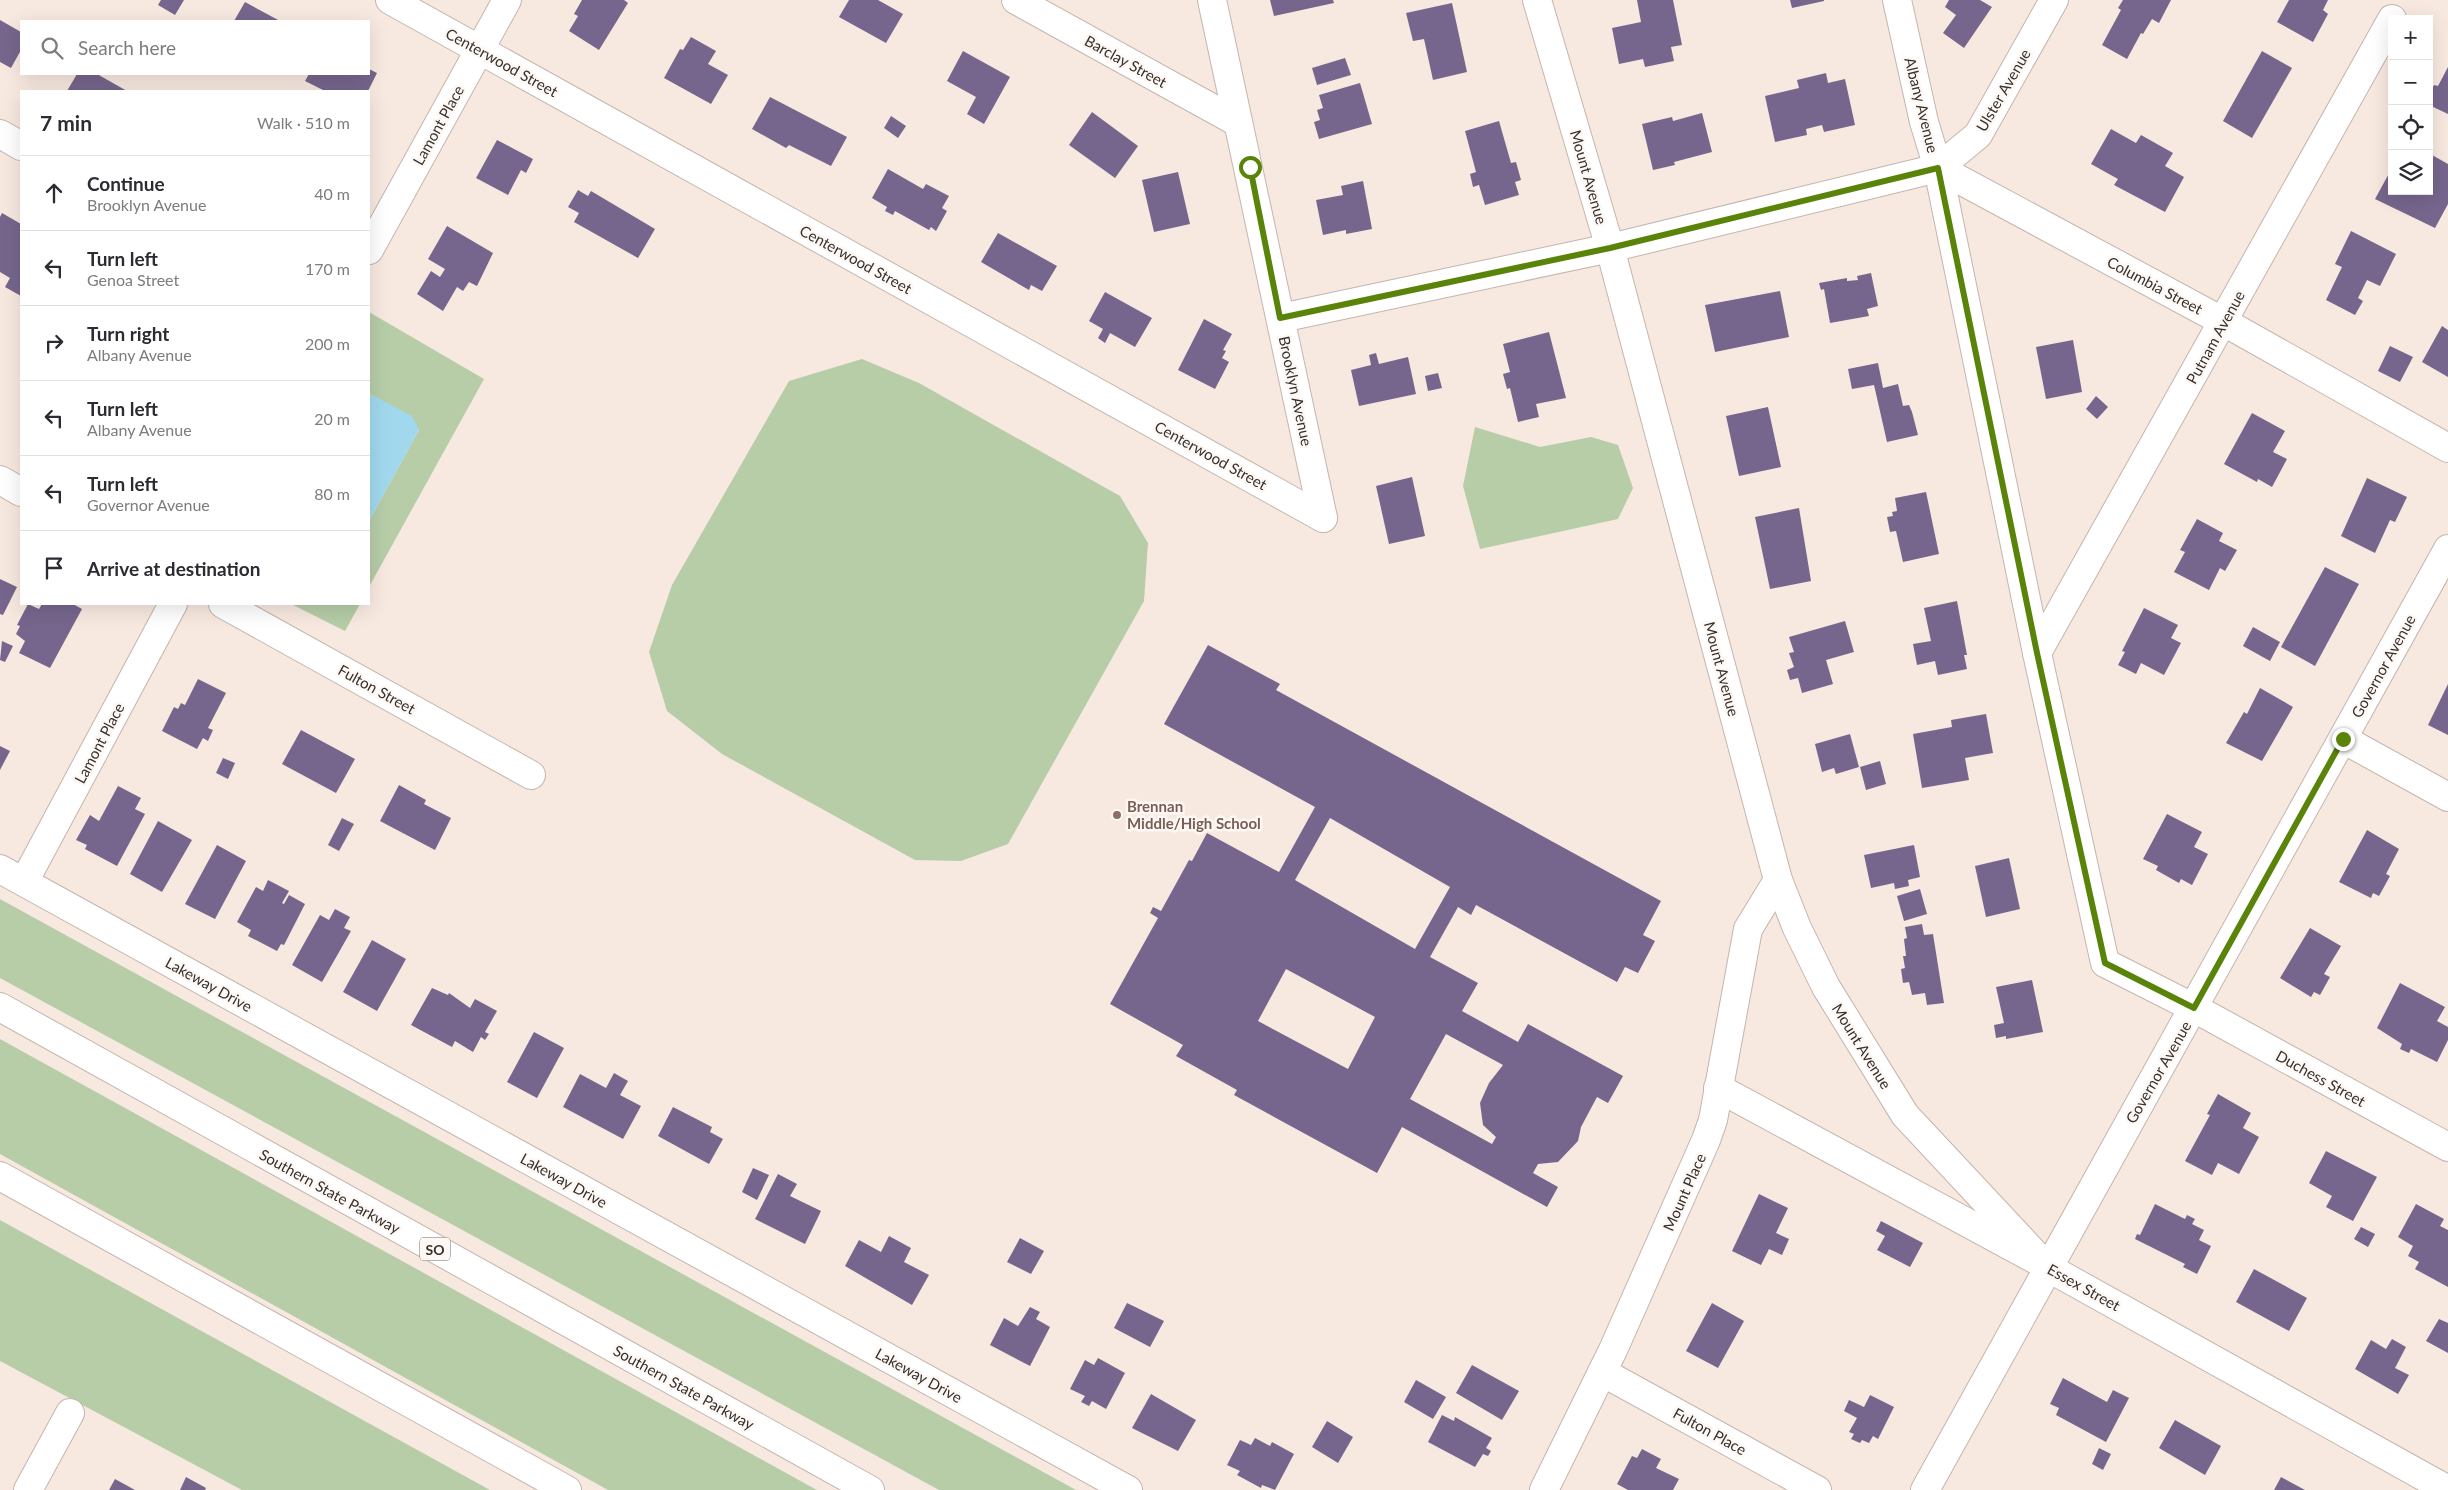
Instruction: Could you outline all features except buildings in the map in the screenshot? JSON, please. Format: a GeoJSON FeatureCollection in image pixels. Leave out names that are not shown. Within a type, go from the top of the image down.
{"type":"FeatureCollection","features":[{"type":"Feature","properties":{"kind":"main road","name":"Centerwood Street"},"geometry":{"type":"LineString","coordinates":[[390,0],[1323,518]]}},
{"type":"Feature","properties":{"kind":"main road","name":"Lamont Place"},"geometry":{"type":"LineString","coordinates":[[370,248],[507,0]]}},
{"type":"Feature","properties":{"kind":"main road","name":"Barclay Street"},"geometry":{"type":"LineString","coordinates":[[1016,0],[1237,122]]}},
{"type":"Feature","properties":{"kind":"main road","name":"Brooklyn Avenue"},"geometry":{"type":"LineString","coordinates":[[1212,0],[1237,122],[1250,167],[1323,518]]}},
{"type":"Feature","properties":{"kind":"main road","name":"Mount Avenue"},"geometry":{"type":"LineString","coordinates":[[1537,0],[1610,248],[1778,880],[1796,928],[1826,987],[1905,1115],[2047,1267]]}},
{"type":"Feature","properties":{"kind":"main road","name":"Albany Avenue"},"geometry":{"type":"LineString","coordinates":[[1897,0],[1924,122],[1938,168],[2037,653],[2105,963],[2194,1008]]}},
{"type":"Feature","properties":{"kind":"main road","name":"Ulster Avenue"},"geometry":{"type":"LineString","coordinates":[[1938,168],[1978,135],[2054,0]]}},
{"type":"Feature","properties":{"kind":"main road","name":"Putnam Avenue"},"geometry":{"type":"LineString","coordinates":[[2394,15],[2402,0]]}},
{"type":"Feature","properties":{"kind":"main road","name":"Putnam Avenue"},"geometry":{"type":"LineString","coordinates":[[2037,653],[2388,26]]}},
{"type":"Feature","properties":{"kind":"main road"},"geometry":{"type":"LineString","coordinates":[[0,134],[20,145]]}},
{"type":"Feature","properties":{"kind":"main road"},"geometry":{"type":"LineString","coordinates":[[1280,318],[1610,248],[1938,168]]}},
{"type":"Feature","properties":{"kind":"main road","name":"Columbia Street"},"geometry":{"type":"LineString","coordinates":[[1938,168],[2224,322],[2448,448]]}},
{"type":"Feature","properties":{"kind":"main road"},"geometry":{"type":"LineString","coordinates":[[0,480],[20,491]]}},
{"type":"Feature","properties":{"kind":"main road","name":"Governor Avenue"},"geometry":{"type":"LineString","coordinates":[[1925,1490],[2047,1267],[2194,1008],[2448,549]]}},
{"type":"Feature","properties":{"kind":"main road","name":"Lamont Place"},"geometry":{"type":"LineString","coordinates":[[24,882],[172,605]]}},
{"type":"Feature","properties":{"kind":"main road","name":"Fulton Street"},"geometry":{"type":"LineString","coordinates":[[226,605],[531,775]]}},
{"type":"Feature","properties":{"kind":"main road"},"geometry":{"type":"LineString","coordinates":[[2343,739],[2448,797]]}},
{"type":"Feature","properties":{"kind":"main road","name":"Lakeway Drive"},"geometry":{"type":"LineString","coordinates":[[0,869],[1128,1490]]}},
{"type":"Feature","properties":{"kind":"main road","name":"Mount Place"},"geometry":{"type":"LineString","coordinates":[[1544,1490],[1602,1372],[1706,1140],[1718,1088],[1748,929],[1778,880]]}},
{"type":"Feature","properties":{"kind":"main road","name":"Southern State Parkway"},"geometry":{"type":"LineString","coordinates":[[0,1008],[870,1490]]}},
{"type":"Feature","properties":{"kind":"main road","name":"Duchess Street"},"geometry":{"type":"LineString","coordinates":[[2194,1008],[2448,1147]]}},
{"type":"Feature","properties":{"kind":"main road","name":"Essex Street"},"geometry":{"type":"LineString","coordinates":[[1718,1088],[2047,1267],[2448,1490]]}},
{"type":"Feature","properties":{"kind":"main road"},"geometry":{"type":"LineString","coordinates":[[0,1176],[567,1490]]}},
{"type":"Feature","properties":{"kind":"main road","name":"Fulton Place"},"geometry":{"type":"LineString","coordinates":[[1602,1372],[1817,1490]]}},
{"type":"Feature","properties":{"kind":"main road"},"geometry":{"type":"LineString","coordinates":[[28,1490],[70,1413]]}},
{"type":"Feature","properties":{"kind":"green space"},"geometry":{"type":"Polygon","coordinates":[[[370,313],[484,379],[370,585],[370,519],[419,430],[372,395],[370,396],[370,313]]]}},
{"type":"Feature","properties":{"kind":"green space"},"geometry":{"type":"Polygon","coordinates":[[[862,359],[919,383],[1120,496],[1148,543],[1144,601],[1008,844],[961,861],[915,860],[722,754],[667,711],[649,652],[672,585],[789,381],[862,359]]]}},
{"type":"Feature","properties":{"kind":"green space"},"geometry":{"type":"Polygon","coordinates":[[[1475,427],[1540,447],[1591,437],[1618,445],[1633,488],[1618,519],[1480,549],[1463,486],[1475,427]]]}},
{"type":"Feature","properties":{"kind":"green space"},"geometry":{"type":"Polygon","coordinates":[[[293,605],[359,605],[345,631],[293,605]]]}},
{"type":"Feature","properties":{"kind":"green space"},"geometry":{"type":"Polygon","coordinates":[[[0,899],[1076,1490],[939,1490],[0,978],[0,899]]]}},
{"type":"Feature","properties":{"kind":"green space"},"geometry":{"type":"Polygon","coordinates":[[[0,1039],[817,1490],[608,1490],[0,1154],[0,1039]]]}},
{"type":"Feature","properties":{"kind":"green space"},"geometry":{"type":"Polygon","coordinates":[[[0,1220],[490,1490],[242,1490],[0,1361],[0,1220]]]}},
{"type":"Feature","properties":{"kind":"water"},"geometry":{"type":"Polygon","coordinates":[[[372,395],[412,416],[419,430],[370,519],[370,396],[372,395]]]}},
{"type":"Feature","properties":{"kind":"place","name":"Brennan Middle/High School"},"geometry":{"type":"Point","coordinates":[1117,815]}},
{"type":"Feature","properties":{"kind":"route"},"geometry":{"type":"LineString","coordinates":[[1250,167],[1280,318],[1610,248],[1938,168],[2037,653],[2105,963],[2194,1008],[2343,739]]}}]}
